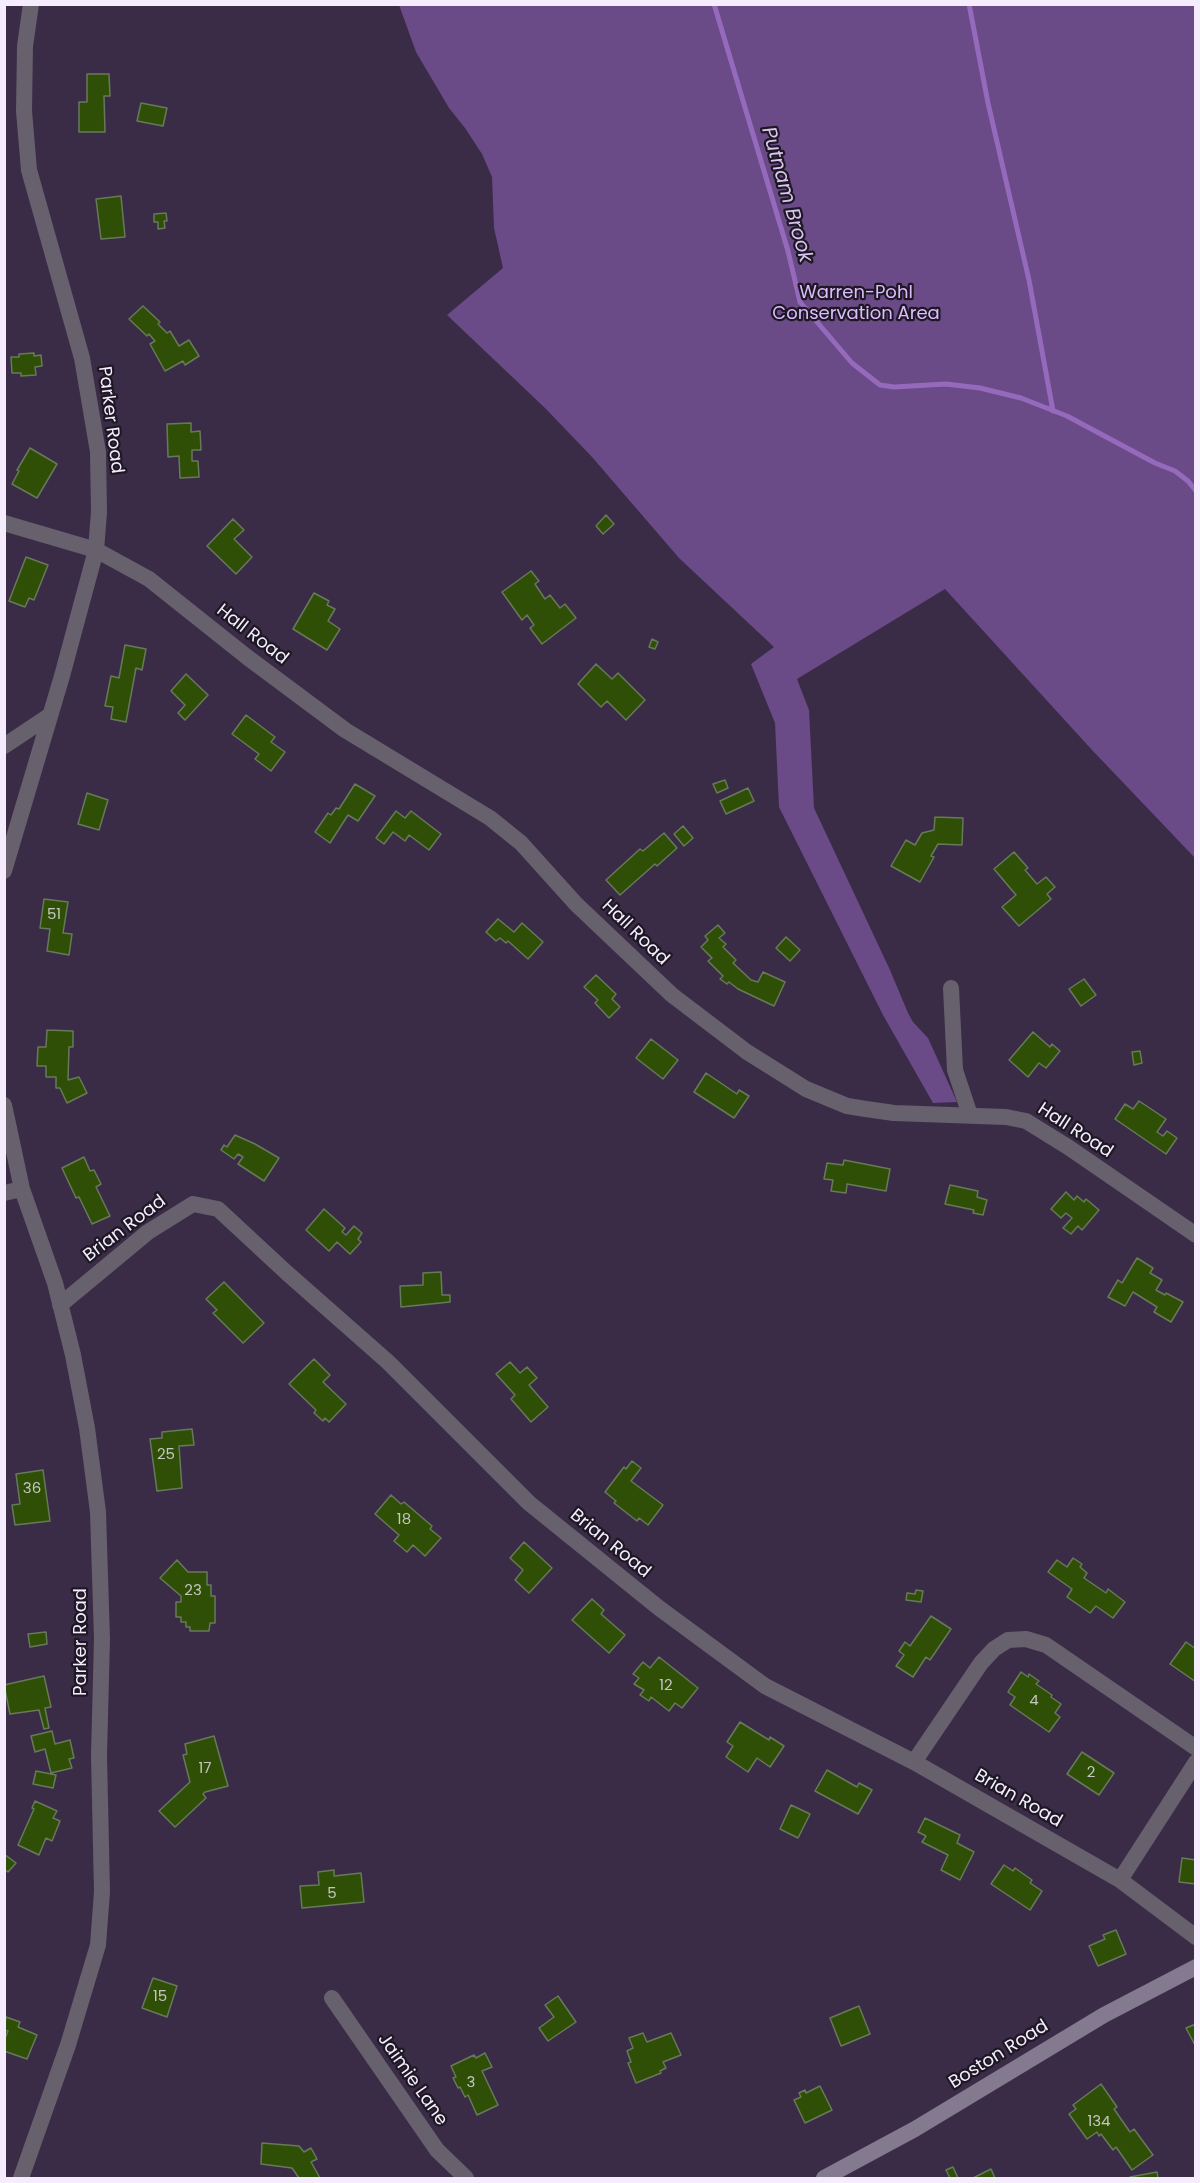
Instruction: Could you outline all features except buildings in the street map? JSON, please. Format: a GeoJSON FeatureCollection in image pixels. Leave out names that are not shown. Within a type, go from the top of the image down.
{"type":"FeatureCollection","features":[{"type":"Feature","properties":{"kind":"main road","name":"Boston Road"},"geometry":{"type":"LineString","coordinates":[[824,2178],[915,2129],[1104,2015],[1196,1967]]}},
{"type":"Feature","properties":{"kind":"street","name":"Parker Road"},"geometry":{"type":"LineString","coordinates":[[4,871],[96,550],[99,512],[98,452],[82,358],[29,170],[24,111],[25,46],[31,4]]}},
{"type":"Feature","properties":{"kind":"street","name":"Hall Road"},"geometry":{"type":"LineString","coordinates":[[4,523],[96,550],[149,579],[247,657],[345,730],[502,827],[521,843],[576,904],[672,995],[747,1052],[806,1089],[848,1106],[894,1113],[1016,1119],[1036,1126],[1196,1235]]}},
{"type":"Feature","properties":{"kind":"street"},"geometry":{"type":"LineString","coordinates":[[4,746],[50,716]]}},
{"type":"Feature","properties":{"kind":"street"},"geometry":{"type":"LineString","coordinates":[[951,988],[955,1070],[970,1115]]}},
{"type":"Feature","properties":{"kind":"street","name":"Parker Road"},"geometry":{"type":"LineString","coordinates":[[4,1105],[21,1189],[55,1283],[73,1355],[87,1428],[98,1512],[102,1639],[99,1755],[102,1892],[98,1945],[68,2044],[21,2178]]}},
{"type":"Feature","properties":{"kind":"street"},"geometry":{"type":"LineString","coordinates":[[4,1193],[21,1189]]}},
{"type":"Feature","properties":{"kind":"street","name":"Brian Road"},"geometry":{"type":"LineString","coordinates":[[60,1305],[148,1232],[193,1204],[218,1209],[388,1362],[529,1503],[658,1608],[765,1686],[914,1762],[1120,1880],[1196,1937]]}},
{"type":"Feature","properties":{"kind":"street"},"geometry":{"type":"LineString","coordinates":[[914,1762],[981,1663],[994,1649],[1008,1640],[1026,1639],[1046,1645],[1196,1748]]}},
{"type":"Feature","properties":{"kind":"street"},"geometry":{"type":"LineString","coordinates":[[1120,1880],[1196,1762]]}},
{"type":"Feature","properties":{"kind":"street","name":"Jaimie Lane"},"geometry":{"type":"LineString","coordinates":[[332,1998],[437,2150],[466,2178]]}},
{"type":"Feature","properties":{"kind":"green space","name":"Warren-Pohl Conservation Area"},"geometry":{"type":"Polygon","coordinates":[[[399,5],[1195,5],[1195,858],[1092,750],[945,589],[797,679],[809,710],[814,808],[908,1013],[928,1038],[957,1102],[933,1103],[883,1015],[779,807],[775,723],[751,664],[774,647],[679,558],[592,457],[546,409],[447,315],[503,268],[494,228],[492,177],[482,154],[449,108],[416,52],[399,5]]]}},
{"type":"Feature","properties":{"kind":"waterway","name":"Putnam Brook"},"geometry":{"type":"LineString","coordinates":[[714,4],[788,251],[800,302],[852,363],[880,385],[894,387],[946,384],[980,388],[1021,398],[1067,416],[1155,463],[1175,471],[1196,491]]}},
{"type":"Feature","properties":{"kind":"waterway"},"geometry":{"type":"LineString","coordinates":[[969,4],[988,103],[1029,280],[1053,411]]}}]}
